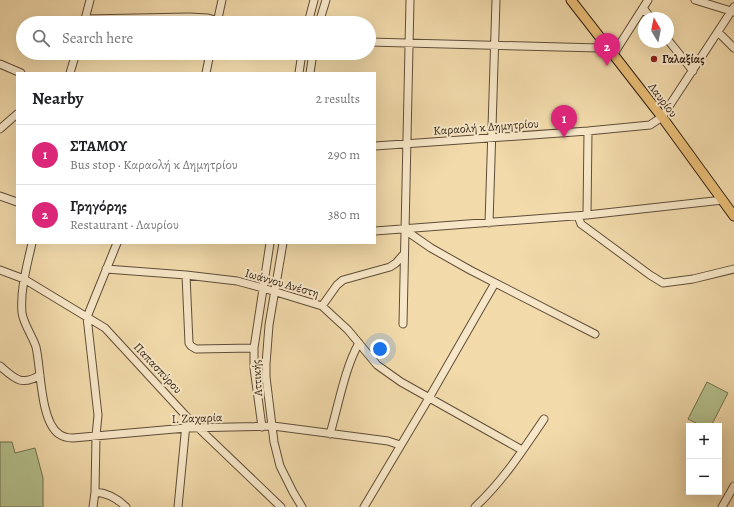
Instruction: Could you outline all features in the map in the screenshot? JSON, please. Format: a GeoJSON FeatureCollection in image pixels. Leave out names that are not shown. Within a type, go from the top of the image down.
{"type":"FeatureCollection","features":[{"type":"Feature","properties":{"kind":"main road","name":"Λαυρίου"},"geometry":{"type":"LineString","coordinates":[[571,0],[662,117],[734,216]]}},
{"type":"Feature","properties":{"kind":"street"},"geometry":{"type":"LineString","coordinates":[[85,16],[90,0]]}},
{"type":"Feature","properties":{"kind":"street"},"geometry":{"type":"LineString","coordinates":[[218,16],[222,0]]}},
{"type":"Feature","properties":{"kind":"street"},"geometry":{"type":"LineString","coordinates":[[310,16],[314,0]]}},
{"type":"Feature","properties":{"kind":"street"},"geometry":{"type":"LineString","coordinates":[[321,16],[326,0]]}},
{"type":"Feature","properties":{"kind":"street"},"geometry":{"type":"LineString","coordinates":[[403,324],[403,255],[405,230],[410,0]]}},
{"type":"Feature","properties":{"kind":"street"},"geometry":{"type":"LineString","coordinates":[[489,223],[496,0]]}},
{"type":"Feature","properties":{"kind":"street"},"geometry":{"type":"LineString","coordinates":[[613,55],[648,0]]}},
{"type":"Feature","properties":{"kind":"street"},"geometry":{"type":"LineString","coordinates":[[662,117],[733,10],[696,0]]}},
{"type":"Feature","properties":{"kind":"street"},"geometry":{"type":"LineString","coordinates":[[643,8],[646,12]]}},
{"type":"Feature","properties":{"kind":"street"},"geometry":{"type":"LineString","coordinates":[[718,32],[734,48]]}},
{"type":"Feature","properties":{"kind":"street"},"geometry":{"type":"LineString","coordinates":[[376,42],[599,48],[606,45]]}},
{"type":"Feature","properties":{"kind":"street"},"geometry":{"type":"LineString","coordinates":[[674,48],[692,71]]}},
{"type":"Feature","properties":{"kind":"street"},"geometry":{"type":"LineString","coordinates":[[70,72],[74,60]]}},
{"type":"Feature","properties":{"kind":"street"},"geometry":{"type":"LineString","coordinates":[[206,72],[209,60]]}},
{"type":"Feature","properties":{"kind":"street"},"geometry":{"type":"LineString","coordinates":[[299,72],[301,60]]}},
{"type":"Feature","properties":{"kind":"street"},"geometry":{"type":"LineString","coordinates":[[310,72],[312,60]]}},
{"type":"Feature","properties":{"kind":"street"},"geometry":{"type":"LineString","coordinates":[[0,64],[19,72]]}},
{"type":"Feature","properties":{"kind":"street"},"geometry":{"type":"LineString","coordinates":[[0,129],[16,115]]}},
{"type":"Feature","properties":{"kind":"street","name":"Καραολή κ Δημητρίου"},"geometry":{"type":"LineString","coordinates":[[376,146],[588,131],[650,125],[662,117]]}},
{"type":"Feature","properties":{"kind":"street"},"geometry":{"type":"LineString","coordinates":[[588,131],[588,215]]}},
{"type":"Feature","properties":{"kind":"street"},"geometry":{"type":"LineString","coordinates":[[0,196],[16,202]]}},
{"type":"Feature","properties":{"kind":"street"},"geometry":{"type":"LineString","coordinates":[[376,231],[578,216],[723,200]]}},
{"type":"Feature","properties":{"kind":"street"},"geometry":{"type":"LineString","coordinates":[[578,216],[581,224],[663,283],[692,279],[734,269]]}},
{"type":"Feature","properties":{"kind":"street"},"geometry":{"type":"LineString","coordinates":[[405,230],[431,248],[495,283],[596,334]]}},
{"type":"Feature","properties":{"kind":"street","name":"Ι. Ζαχαρία"},"geometry":{"type":"LineString","coordinates":[[32,244],[24,279],[22,313],[36,348],[45,405],[49,420],[53,429],[59,435],[73,438],[186,428],[273,426],[388,441],[400,445]]}},
{"type":"Feature","properties":{"kind":"street"},"geometry":{"type":"LineString","coordinates":[[94,507],[98,415],[87,317],[117,244]]}},
{"type":"Feature","properties":{"kind":"street","name":"Αττικής"},"geometry":{"type":"LineString","coordinates":[[262,427],[254,368],[254,348],[270,244]]}},
{"type":"Feature","properties":{"kind":"street","name":"Αττικής"},"geometry":{"type":"LineString","coordinates":[[282,244],[269,325],[266,377],[274,442],[280,466],[302,507]]}},
{"type":"Feature","properties":{"kind":"street"},"geometry":{"type":"LineString","coordinates":[[322,306],[337,285],[343,280],[390,267],[403,255]]}},
{"type":"Feature","properties":{"kind":"street","name":"Ιωάννου Ανέστη"},"geometry":{"type":"LineString","coordinates":[[106,269],[186,275],[237,282],[263,288],[322,306],[348,330],[382,370],[522,450]]}},
{"type":"Feature","properties":{"kind":"street","name":"Παπασπύρου"},"geometry":{"type":"LineString","coordinates":[[0,270],[24,279],[105,328],[187,417],[281,507]]}},
{"type":"Feature","properties":{"kind":"street"},"geometry":{"type":"LineString","coordinates":[[186,275],[189,343],[191,346],[196,349],[254,348]]}},
{"type":"Feature","properties":{"kind":"street"},"geometry":{"type":"LineString","coordinates":[[364,507],[495,283]]}},
{"type":"Feature","properties":{"kind":"street"},"geometry":{"type":"LineString","coordinates":[[330,434],[355,349],[359,343]]}},
{"type":"Feature","properties":{"kind":"street"},"geometry":{"type":"LineString","coordinates":[[0,366],[16,379],[21,381],[32,379],[40,375]]}},
{"type":"Feature","properties":{"kind":"street"},"geometry":{"type":"LineString","coordinates":[[178,507],[187,417]]}},
{"type":"Feature","properties":{"kind":"street"},"geometry":{"type":"LineString","coordinates":[[475,507],[505,476],[544,419]]}},
{"type":"Feature","properties":{"kind":"street"},"geometry":{"type":"LineString","coordinates":[[722,507],[734,486]]}},
{"type":"Feature","properties":{"kind":"street"},"geometry":{"type":"LineString","coordinates":[[95,492],[106,493],[115,497],[126,507]]}},
{"type":"Feature","properties":{"kind":"green space"},"geometry":{"type":"Polygon","coordinates":[[[707,382],[728,393],[713,423],[696,423],[688,419],[707,382]]]}},
{"type":"Feature","properties":{"kind":"green space"},"geometry":{"type":"Polygon","coordinates":[[[0,442],[12,442],[15,453],[35,448],[43,478],[43,507],[0,507],[0,442]]]}},
{"type":"Feature","properties":{"kind":"place","name":"Γαλαξίας"},"geometry":{"type":"Point","coordinates":[654,59]}},
{"type":"Feature","properties":{"kind":"place","name":"Γρηγόρης"},"geometry":{"type":"Point","coordinates":[607,66]}},
{"type":"Feature","properties":{"kind":"place","name":"ΣΤΑΜΟΥ"},"geometry":{"type":"Point","coordinates":[564,138]}}]}
